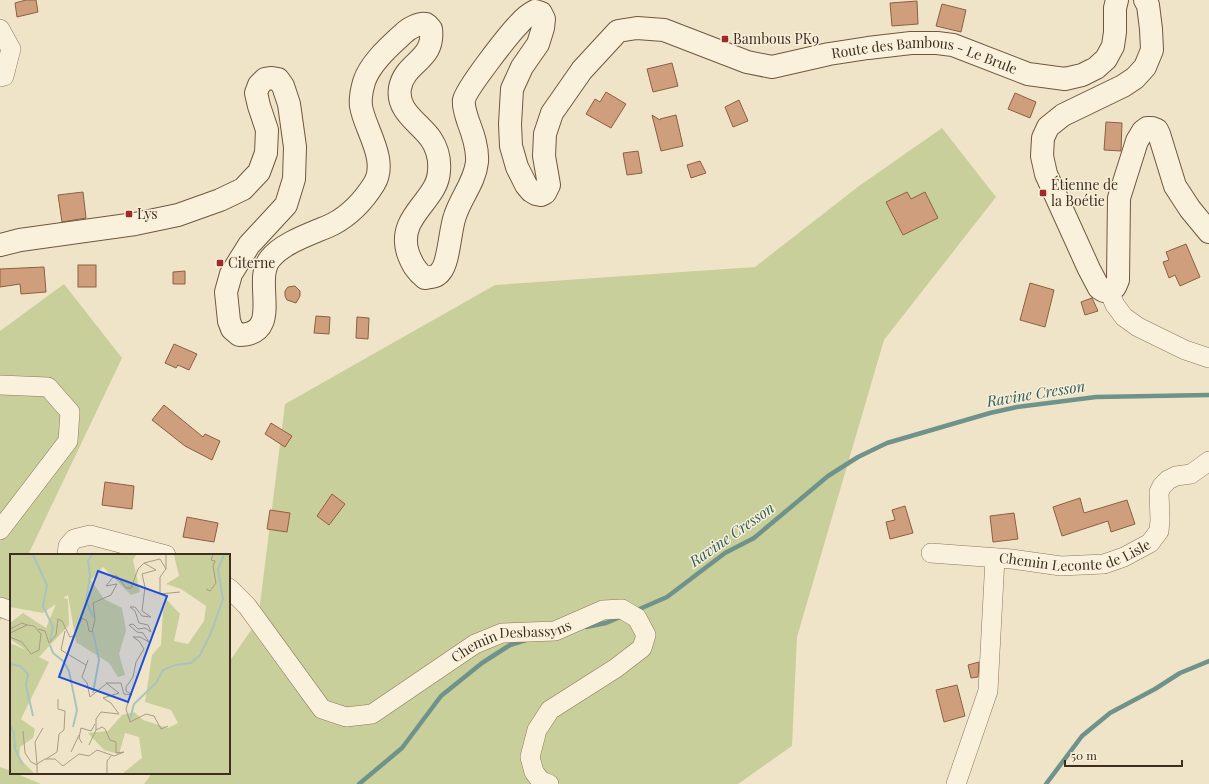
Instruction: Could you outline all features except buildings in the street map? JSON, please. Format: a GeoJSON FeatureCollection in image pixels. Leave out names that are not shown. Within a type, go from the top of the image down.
{"type":"FeatureCollection","features":[{"type":"Feature","properties":{"kind":"main road","name":"Route des Bambous - Le Brule"},"geometry":{"type":"LineString","coordinates":[[0,245],[20,240],[135,224],[178,215],[220,200],[243,189],[259,172],[266,152],[267,130],[256,93],[259,85],[265,79],[278,79],[283,86],[289,104],[295,147],[294,179],[286,205],[249,245],[231,274],[226,292],[229,321],[232,329],[238,335],[246,335],[258,329],[265,317],[263,277],[269,259],[283,247],[335,223],[357,207],[375,182],[379,165],[376,148],[361,106],[361,92],[364,80],[380,55],[407,31],[421,24],[426,24],[430,28],[431,41],[426,53],[407,72],[400,88],[400,94],[403,106],[430,139],[436,149],[438,160],[438,182],[413,217],[406,238],[407,249],[411,262],[418,272],[425,278],[436,277],[442,271],[455,216],[475,173],[477,162],[476,151],[474,139],[464,109],[464,99],[476,80],[518,24],[529,14],[536,11],[541,13],[544,19],[543,28],[538,44],[522,67],[512,89],[510,124],[511,146],[517,167],[526,185],[531,191],[541,195],[545,193],[549,185],[544,156],[545,134],[552,113],[582,70],[618,31],[637,28],[664,30],[747,62],[772,66],[829,54],[868,48],[911,43],[937,42],[953,45],[1028,74],[1065,79],[1082,75],[1096,68],[1106,59],[1113,46],[1115,32],[1115,8],[1117,0]]}},
{"type":"Feature","properties":{"kind":"main road"},"geometry":{"type":"LineString","coordinates":[[1145,0],[1148,5],[1152,50],[1145,67],[1135,78],[1123,86],[1063,115],[1048,127],[1043,138],[1042,156],[1046,174],[1088,269],[1099,288],[1104,291],[1109,291],[1115,287],[1118,280],[1119,198],[1137,141],[1143,131],[1147,128],[1157,130],[1175,186],[1209,232]]}},
{"type":"Feature","properties":{"kind":"street"},"geometry":{"type":"LineString","coordinates":[[0,29],[11,49],[4,76],[0,77]]}},
{"type":"Feature","properties":{"kind":"street"},"geometry":{"type":"LineString","coordinates":[[1109,291],[1115,305],[1124,317],[1138,328],[1185,350],[1209,358]]}},
{"type":"Feature","properties":{"kind":"street"},"geometry":{"type":"LineString","coordinates":[[0,385],[48,387],[70,412],[68,441],[0,530]]}},
{"type":"Feature","properties":{"kind":"street","name":"Chemin Leconte de Lisle"},"geometry":{"type":"LineString","coordinates":[[931,553],[995,558],[1061,566],[1104,564],[1124,558],[1150,543],[1159,531],[1159,492],[1162,486],[1168,480],[1176,476],[1191,474],[1209,461]]}},
{"type":"Feature","properties":{"kind":"street"},"geometry":{"type":"LineString","coordinates":[[67,554],[68,546],[74,539],[90,535],[162,554]]}},
{"type":"Feature","properties":{"kind":"street"},"geometry":{"type":"LineString","coordinates":[[956,784],[988,691],[995,558]]}},
{"type":"Feature","properties":{"kind":"street","name":"Chemin Desbassyns"},"geometry":{"type":"LineString","coordinates":[[230,589],[247,606],[322,709],[346,717],[372,714],[475,644],[502,633],[555,631],[603,610],[622,609],[637,618],[646,634],[642,648],[616,668],[550,710],[537,730],[530,757],[534,772],[541,781],[549,784]]}},
{"type":"Feature","properties":{"kind":"street"},"geometry":{"type":"LineString","coordinates":[[0,607],[10,611]]}},
{"type":"Feature","properties":{"kind":"green space"},"geometry":{"type":"Polygon","coordinates":[[[942,128],[996,197],[884,340],[797,637],[792,746],[738,784],[144,784],[151,774],[230,774],[230,661],[258,620],[285,404],[495,285],[755,267],[859,186],[942,128]]]}},
{"type":"Feature","properties":{"kind":"green space"},"geometry":{"type":"Polygon","coordinates":[[[64,284],[122,358],[28,554],[10,554],[10,598],[0,621],[0,331],[64,284]]]}},
{"type":"Feature","properties":{"kind":"green space"},"geometry":{"type":"Polygon","coordinates":[[[0,767],[10,771],[10,774],[17,774],[41,784],[0,784],[0,767]]]}},
{"type":"Feature","properties":{"kind":"waterway","name":"Ravine Cresson"},"geometry":{"type":"LineString","coordinates":[[635,611],[667,597],[725,553],[754,538],[828,476],[858,457],[887,443],[990,413],[1017,407],[1096,397],[1209,395]]}},
{"type":"Feature","properties":{"kind":"waterway","name":"Ravine Cresson"},"geometry":{"type":"LineString","coordinates":[[586,627],[606,623],[620,617]]}},
{"type":"Feature","properties":{"kind":"waterway","name":"Ravine Cresson"},"geometry":{"type":"LineString","coordinates":[[359,784],[402,748],[441,696],[482,663],[510,645],[526,640]]}},
{"type":"Feature","properties":{"kind":"waterway"},"geometry":{"type":"LineString","coordinates":[[1046,784],[1082,736],[1110,713],[1155,689],[1180,673],[1209,661]]}},
{"type":"Feature","properties":{"kind":"place","name":"Bambous PK9"},"geometry":{"type":"Point","coordinates":[725,39]}},
{"type":"Feature","properties":{"kind":"place","name":"Étienne de la Boétie"},"geometry":{"type":"Point","coordinates":[1043,193]}},
{"type":"Feature","properties":{"kind":"place","name":"Lys"},"geometry":{"type":"Point","coordinates":[129,214]}},
{"type":"Feature","properties":{"kind":"place","name":"Citerne"},"geometry":{"type":"Point","coordinates":[220,263]}}]}
